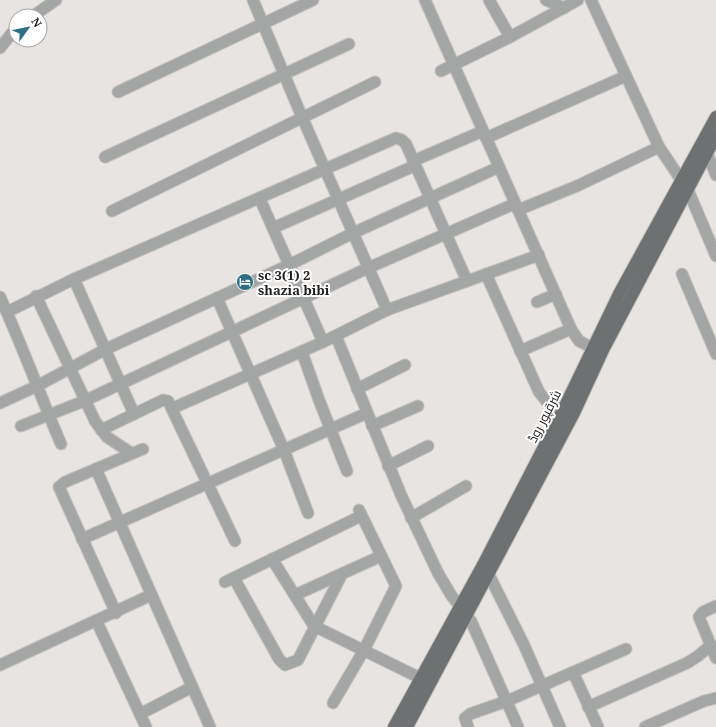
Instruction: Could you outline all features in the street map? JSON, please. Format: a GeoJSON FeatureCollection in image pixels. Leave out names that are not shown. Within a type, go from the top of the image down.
{"type":"FeatureCollection","features":[{"type":"Feature","properties":{"kind":"main road","name":"شرقپور روڈ"},"geometry":{"type":"LineString","coordinates":[[407,727],[464,612],[568,412],[603,350],[716,117]]}},
{"type":"Feature","properties":{"kind":"main road","name":"شرقپور روڈ"},"geometry":{"type":"LineString","coordinates":[[394,727],[420,678],[489,575],[568,412],[594,348],[619,294],[684,185],[707,153],[716,136]]}},
{"type":"Feature","properties":{"kind":"street"},"geometry":{"type":"LineString","coordinates":[[44,8],[56,0]]}},
{"type":"Feature","properties":{"kind":"street"},"geometry":{"type":"LineString","coordinates":[[253,0],[302,117],[387,310]]}},
{"type":"Feature","properties":{"kind":"street"},"geometry":{"type":"LineString","coordinates":[[118,92],[262,22],[313,0]]}},
{"type":"Feature","properties":{"kind":"street"},"geometry":{"type":"LineString","coordinates":[[425,0],[455,64],[516,207],[539,255],[571,329],[579,341],[594,348]]}},
{"type":"Feature","properties":{"kind":"street"},"geometry":{"type":"LineString","coordinates":[[489,0],[510,37]]}},
{"type":"Feature","properties":{"kind":"street"},"geometry":{"type":"LineString","coordinates":[[546,0],[564,8]]}},
{"type":"Feature","properties":{"kind":"street"},"geometry":{"type":"LineString","coordinates":[[441,71],[510,37],[578,0]]}},
{"type":"Feature","properties":{"kind":"street"},"geometry":{"type":"LineString","coordinates":[[592,0],[659,147],[684,185],[716,256]]}},
{"type":"Feature","properties":{"kind":"street"},"geometry":{"type":"LineString","coordinates":[[0,48],[8,38]]}},
{"type":"Feature","properties":{"kind":"street"},"geometry":{"type":"LineString","coordinates":[[105,157],[285,75],[349,44]]}},
{"type":"Feature","properties":{"kind":"street"},"geometry":{"type":"LineString","coordinates":[[273,228],[414,164],[626,76]]}},
{"type":"Feature","properties":{"kind":"street"},"geometry":{"type":"LineString","coordinates":[[112,210],[375,82]]}},
{"type":"Feature","properties":{"kind":"street"},"geometry":{"type":"LineString","coordinates":[[7,312],[36,296],[74,279],[260,199],[396,138],[404,142],[467,280]]}},
{"type":"Feature","properties":{"kind":"street"},"geometry":{"type":"LineString","coordinates":[[21,426],[84,401],[368,268],[446,234],[516,207],[577,186],[659,147]]}},
{"type":"Feature","properties":{"kind":"street"},"geometry":{"type":"LineString","coordinates":[[707,153],[716,175]]}},
{"type":"Feature","properties":{"kind":"street"},"geometry":{"type":"LineString","coordinates":[[0,403],[37,386],[69,367],[106,349],[289,265],[353,233],[499,167]]}},
{"type":"Feature","properties":{"kind":"street"},"geometry":{"type":"LineString","coordinates":[[260,199],[323,342]]}},
{"type":"Feature","properties":{"kind":"street"},"geometry":{"type":"LineString","coordinates":[[173,408],[302,352],[387,310],[539,255]]}},
{"type":"Feature","properties":{"kind":"street"},"geometry":{"type":"LineString","coordinates":[[486,274],[539,392],[548,403],[568,412]]}},
{"type":"Feature","properties":{"kind":"street"},"geometry":{"type":"LineString","coordinates":[[682,274],[716,354]]}},
{"type":"Feature","properties":{"kind":"street"},"geometry":{"type":"LineString","coordinates":[[74,279],[134,414]]}},
{"type":"Feature","properties":{"kind":"street"},"geometry":{"type":"LineString","coordinates":[[537,302],[556,294]]}},
{"type":"Feature","properties":{"kind":"street"},"geometry":{"type":"LineString","coordinates":[[36,296],[84,401],[101,430],[131,453]]}},
{"type":"Feature","properties":{"kind":"street"},"geometry":{"type":"LineString","coordinates":[[0,297],[31,366],[37,386],[60,444]]}},
{"type":"Feature","properties":{"kind":"street"},"geometry":{"type":"LineString","coordinates":[[217,298],[284,450],[308,513]]}},
{"type":"Feature","properties":{"kind":"street"},"geometry":{"type":"LineString","coordinates":[[520,351],[571,329]]}},
{"type":"Feature","properties":{"kind":"street"},"geometry":{"type":"LineString","coordinates":[[336,336],[388,466],[411,518],[438,573],[464,612],[518,727]]}},
{"type":"Feature","properties":{"kind":"street"},"geometry":{"type":"LineString","coordinates":[[302,352],[347,471]]}},
{"type":"Feature","properties":{"kind":"street"},"geometry":{"type":"LineString","coordinates":[[357,389],[405,365]]}},
{"type":"Feature","properties":{"kind":"street"},"geometry":{"type":"LineString","coordinates":[[101,430],[165,400],[168,401],[173,408],[206,484],[217,501],[235,541]]}},
{"type":"Feature","properties":{"kind":"street"},"geometry":{"type":"LineString","coordinates":[[372,426],[418,406]]}},
{"type":"Feature","properties":{"kind":"street"},"geometry":{"type":"LineString","coordinates":[[82,539],[367,413]]}},
{"type":"Feature","properties":{"kind":"street"},"geometry":{"type":"LineString","coordinates":[[388,466],[428,446]]}},
{"type":"Feature","properties":{"kind":"street"},"geometry":{"type":"LineString","coordinates":[[116,613],[60,487],[65,482],[143,449]]}},
{"type":"Feature","properties":{"kind":"street"},"geometry":{"type":"LineString","coordinates":[[96,469],[210,727]]}},
{"type":"Feature","properties":{"kind":"street"},"geometry":{"type":"LineString","coordinates":[[411,518],[466,486]]}},
{"type":"Feature","properties":{"kind":"street"},"geometry":{"type":"LineString","coordinates":[[333,703],[364,650],[396,586],[360,513],[272,560],[230,580],[279,659],[285,665],[291,664],[298,660],[314,626],[342,574]]}},
{"type":"Feature","properties":{"kind":"street"},"geometry":{"type":"LineString","coordinates":[[295,595],[381,556]]}},
{"type":"Feature","properties":{"kind":"street"},"geometry":{"type":"LineString","coordinates":[[272,560],[314,626],[420,678]]}},
{"type":"Feature","properties":{"kind":"street"},"geometry":{"type":"LineString","coordinates":[[489,575],[524,645],[560,727]]}},
{"type":"Feature","properties":{"kind":"street"},"geometry":{"type":"LineString","coordinates":[[0,665],[97,622],[152,595]]}},
{"type":"Feature","properties":{"kind":"street"},"geometry":{"type":"LineString","coordinates":[[716,606],[703,612],[699,617],[716,658]]}},
{"type":"Feature","properties":{"kind":"street"},"geometry":{"type":"LineString","coordinates":[[97,622],[146,727]]}},
{"type":"Feature","properties":{"kind":"street"},"geometry":{"type":"LineString","coordinates":[[588,707],[687,663],[710,646]]}},
{"type":"Feature","properties":{"kind":"street"},"geometry":{"type":"LineString","coordinates":[[468,727],[466,718],[468,715],[507,701],[626,649]]}},
{"type":"Feature","properties":{"kind":"street"},"geometry":{"type":"LineString","coordinates":[[573,672],[598,727]]}},
{"type":"Feature","properties":{"kind":"street"},"geometry":{"type":"LineString","coordinates":[[140,714],[192,688]]}},
{"type":"Feature","properties":{"kind":"street"},"geometry":{"type":"LineString","coordinates":[[645,727],[704,701],[716,698]]}},
{"type":"Feature","properties":{"kind":"place","name":"sc 3(1) 2 shazia bibi"},"geometry":{"type":"Point","coordinates":[245,282]}}]}
